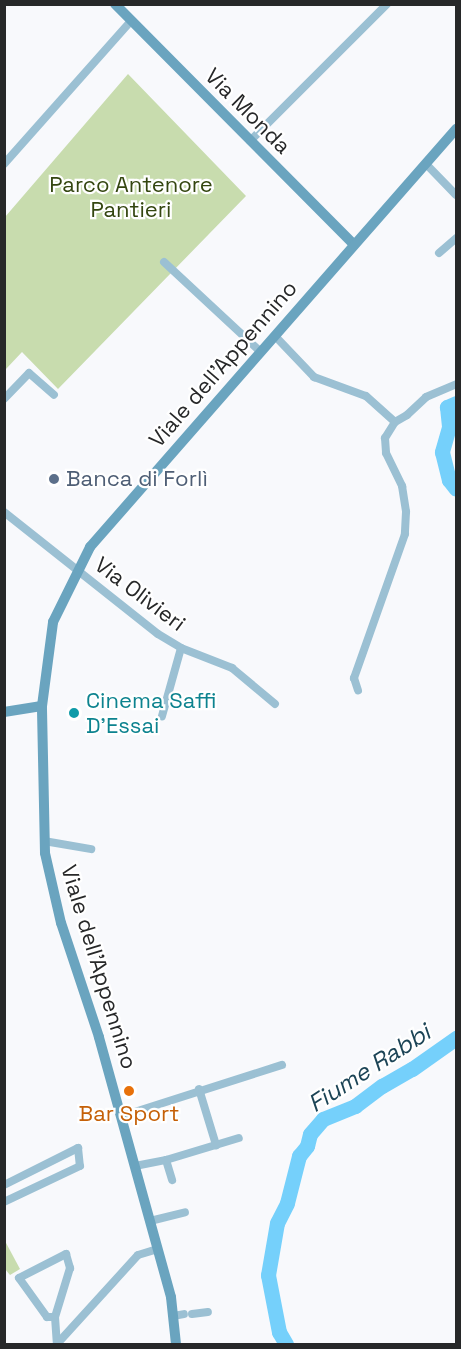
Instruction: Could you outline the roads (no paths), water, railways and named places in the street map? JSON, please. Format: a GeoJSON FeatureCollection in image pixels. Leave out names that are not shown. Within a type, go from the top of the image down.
{"type":"FeatureCollection","features":[{"type":"Feature","properties":{"kind":"main road","name":"Via Monda"},"geometry":{"type":"LineString","coordinates":[[115,4],[354,245]]}},
{"type":"Feature","properties":{"kind":"main road","name":"Viale dell'Appennino"},"geometry":{"type":"LineString","coordinates":[[176,1344],[183,1315],[158,1249],[122,1116],[61,922],[44,841],[42,706],[52,622],[90,547],[456,129]]}},
{"type":"Feature","properties":{"kind":"main road"},"geometry":{"type":"LineString","coordinates":[[4,712],[42,706]]}},
{"type":"Feature","properties":{"kind":"street"},"geometry":{"type":"LineString","coordinates":[[250,141],[387,4]]}},
{"type":"Feature","properties":{"kind":"street"},"geometry":{"type":"LineString","coordinates":[[4,164],[131,21]]}},
{"type":"Feature","properties":{"kind":"street"},"geometry":{"type":"LineString","coordinates":[[426,164],[456,195]]}},
{"type":"Feature","properties":{"kind":"street"},"geometry":{"type":"LineString","coordinates":[[440,253],[456,238]]}},
{"type":"Feature","properties":{"kind":"street"},"geometry":{"type":"LineString","coordinates":[[164,262],[261,352]]}},
{"type":"Feature","properties":{"kind":"street"},"geometry":{"type":"LineString","coordinates":[[274,336],[314,376],[366,396],[395,422]]}},
{"type":"Feature","properties":{"kind":"street"},"geometry":{"type":"LineString","coordinates":[[4,399],[29,373],[54,394]]}},
{"type":"Feature","properties":{"kind":"street"},"geometry":{"type":"LineString","coordinates":[[358,690],[354,678],[405,534],[406,512],[402,486],[386,453],[385,438],[395,422],[407,415],[426,397],[456,384]]}},
{"type":"Feature","properties":{"kind":"street","name":"Via Olivieri"},"geometry":{"type":"LineString","coordinates":[[4,512],[158,634],[181,648],[232,668],[275,704]]}},
{"type":"Feature","properties":{"kind":"street","name":"Via Olivieri"},"geometry":{"type":"LineString","coordinates":[[162,716],[181,648]]}},
{"type":"Feature","properties":{"kind":"street"},"geometry":{"type":"LineString","coordinates":[[44,841],[91,849]]}},
{"type":"Feature","properties":{"kind":"street"},"geometry":{"type":"LineString","coordinates":[[122,1116],[199,1089],[282,1065]]}},
{"type":"Feature","properties":{"kind":"street"},"geometry":{"type":"LineString","coordinates":[[199,1089],[216,1145]]}},
{"type":"Feature","properties":{"kind":"street"},"geometry":{"type":"LineString","coordinates":[[135,1166],[166,1160],[239,1138]]}},
{"type":"Feature","properties":{"kind":"street"},"geometry":{"type":"LineString","coordinates":[[4,1185],[78,1148],[80,1166],[4,1202]]}},
{"type":"Feature","properties":{"kind":"street"},"geometry":{"type":"LineString","coordinates":[[166,1160],[172,1180]]}},
{"type":"Feature","properties":{"kind":"street"},"geometry":{"type":"LineString","coordinates":[[150,1221],[186,1212]]}},
{"type":"Feature","properties":{"kind":"street"},"geometry":{"type":"LineString","coordinates":[[57,1344],[138,1255],[158,1249]]}},
{"type":"Feature","properties":{"kind":"street"},"geometry":{"type":"LineString","coordinates":[[55,1317],[47,1317],[19,1278],[66,1254],[70,1268],[55,1317],[57,1344]]}},
{"type":"Feature","properties":{"kind":"street"},"geometry":{"type":"LineString","coordinates":[[183,1315],[208,1312]]}},
{"type":"Feature","properties":{"kind":"waterway","name":"Fiume Rabbi"},"geometry":{"type":"LineString","coordinates":[[456,403],[447,407],[449,427],[442,452],[449,480],[456,489]]}},
{"type":"Feature","properties":{"kind":"waterway","name":"Fiume Rabbi"},"geometry":{"type":"LineString","coordinates":[[286,1344],[279,1332],[268,1275],[277,1223],[287,1203],[299,1156],[307,1146],[310,1134],[323,1119],[355,1106],[456,1038]]}},
{"type":"Feature","properties":{"kind":"place","name":"Banca di Forlì"},"geometry":{"type":"Point","coordinates":[54,479]}},
{"type":"Feature","properties":{"kind":"place","name":"Cinema Saffi D'Essai"},"geometry":{"type":"Point","coordinates":[74,713]}},
{"type":"Feature","properties":{"kind":"place","name":"Bar Sport"},"geometry":{"type":"Point","coordinates":[129,1091]}},
{"type":"Feature","properties":{"kind":"park label","name":"Parco Antenore Pantieri"},"geometry":{"type":"Point","coordinates":[131,196]}}]}
